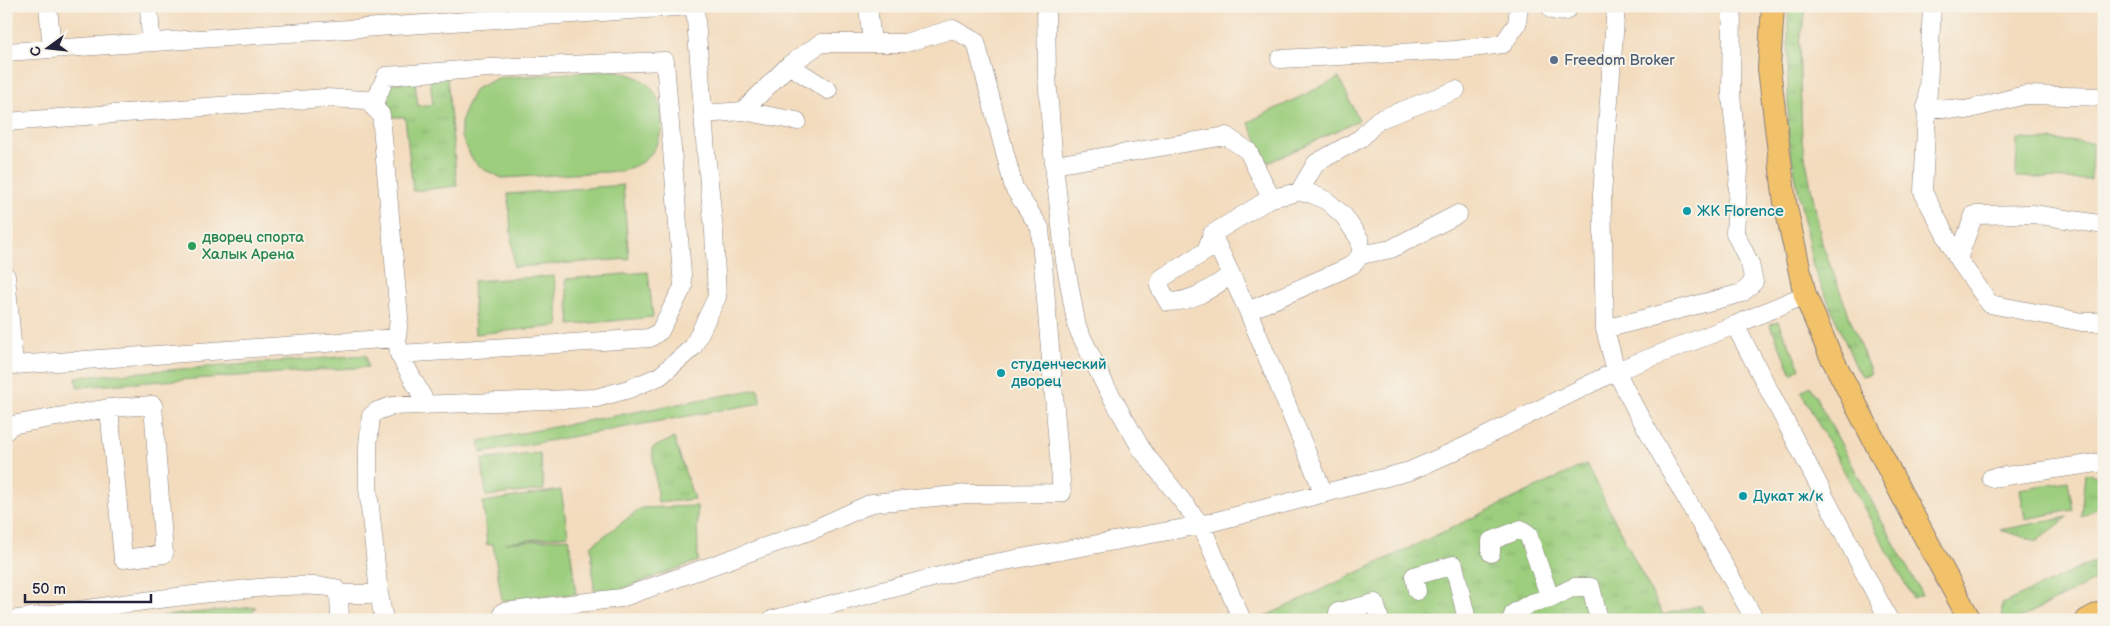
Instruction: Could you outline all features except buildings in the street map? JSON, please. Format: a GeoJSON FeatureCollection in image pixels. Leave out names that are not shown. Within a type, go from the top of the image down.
{"type":"FeatureCollection","features":[{"type":"Feature","properties":{"kind":"main road"},"geometry":{"type":"LineString","coordinates":[[1773,6],[1769,68],[1785,203],[1805,295],[1829,352],[1902,495],[1970,620]]}},
{"type":"Feature","properties":{"kind":"main road"},"geometry":{"type":"LineString","coordinates":[[2087,620],[2104,611]]}},
{"type":"Feature","properties":{"kind":"street"},"geometry":{"type":"LineString","coordinates":[[48,6],[52,49]]}},
{"type":"Feature","properties":{"kind":"street"},"geometry":{"type":"LineString","coordinates":[[149,6],[151,42]]}},
{"type":"Feature","properties":{"kind":"street"},"geometry":{"type":"LineString","coordinates":[[6,52],[693,6],[714,231],[717,297],[693,347],[660,376],[629,389],[596,398],[392,406],[377,411],[371,416],[368,444],[368,488],[384,620]]}},
{"type":"Feature","properties":{"kind":"street"},"geometry":{"type":"LineString","coordinates":[[868,6],[872,43]]}},
{"type":"Feature","properties":{"kind":"street"},"geometry":{"type":"LineString","coordinates":[[1046,6],[1047,77],[1054,165],[1065,261],[1077,327],[1105,385],[1142,450],[1201,525],[1242,620]]}},
{"type":"Feature","properties":{"kind":"street"},"geometry":{"type":"LineString","coordinates":[[1280,59],[1456,50],[1503,44],[1517,24],[1519,6]]}},
{"type":"Feature","properties":{"kind":"street"},"geometry":{"type":"LineString","coordinates":[[1550,6],[1552,10],[1560,12],[1564,12],[1570,6]]}},
{"type":"Feature","properties":{"kind":"street"},"geometry":{"type":"LineString","coordinates":[[1616,6],[1602,195],[1605,329],[1616,371],[1672,476],[1755,620]]}},
{"type":"Feature","properties":{"kind":"street"},"geometry":{"type":"LineString","coordinates":[[1605,329],[1742,293],[1754,282],[1750,264],[1735,233],[1739,170],[1731,96],[1732,6]]}},
{"type":"Feature","properties":{"kind":"street"},"geometry":{"type":"LineString","coordinates":[[1932,6],[1923,192],[1958,259],[1990,304],[2082,322],[2104,322]]}},
{"type":"Feature","properties":{"kind":"street"},"geometry":{"type":"LineString","coordinates":[[503,612],[622,598],[815,530],[872,503],[966,494],[1062,493],[1040,228],[1014,188],[976,42],[953,29],[905,43],[821,43],[790,65],[743,111]]}},
{"type":"Feature","properties":{"kind":"street"},"geometry":{"type":"LineString","coordinates":[[6,276],[10,365],[398,346],[650,338],[660,331],[683,287],[665,61],[488,68],[386,76],[373,106]]}},
{"type":"Feature","properties":{"kind":"street"},"geometry":{"type":"LineString","coordinates":[[790,65],[828,90]]}},
{"type":"Feature","properties":{"kind":"street"},"geometry":{"type":"LineString","coordinates":[[1299,192],[1316,164],[1362,138],[1378,120],[1456,90]]}},
{"type":"Feature","properties":{"kind":"street"},"geometry":{"type":"LineString","coordinates":[[1926,107],[1966,110],[2025,96],[2104,97]]}},
{"type":"Feature","properties":{"kind":"street"},"geometry":{"type":"LineString","coordinates":[[6,122],[325,98],[367,100],[381,115],[399,317],[398,346],[427,405]]}},
{"type":"Feature","properties":{"kind":"street"},"geometry":{"type":"LineString","coordinates":[[703,114],[743,111],[797,121]]}},
{"type":"Feature","properties":{"kind":"street"},"geometry":{"type":"LineString","coordinates":[[1054,165],[1226,136],[1248,152],[1271,198]]}},
{"type":"Feature","properties":{"kind":"street"},"geometry":{"type":"LineString","coordinates":[[1231,275],[1200,295],[1183,302],[1168,302],[1159,286],[1162,278],[1206,251],[1212,234],[1271,198],[1299,192],[1312,194],[1327,201],[1344,216],[1360,240],[1361,255]]}},
{"type":"Feature","properties":{"kind":"street"},"geometry":{"type":"LineString","coordinates":[[1248,311],[1340,271],[1352,265],[1361,255],[1391,249],[1458,214]]}},
{"type":"Feature","properties":{"kind":"street"},"geometry":{"type":"LineString","coordinates":[[1958,259],[1974,215],[2034,214],[2099,224],[2104,223]]}},
{"type":"Feature","properties":{"kind":"street"},"geometry":{"type":"LineString","coordinates":[[1212,234],[1248,311],[1324,494]]}},
{"type":"Feature","properties":{"kind":"street"},"geometry":{"type":"LineString","coordinates":[[771,620],[978,566],[1201,525],[1410,471],[1466,446],[1616,371],[1735,325],[1805,295]]}},
{"type":"Feature","properties":{"kind":"street"},"geometry":{"type":"LineString","coordinates":[[1735,325],[1889,620]]}},
{"type":"Feature","properties":{"kind":"street"},"geometry":{"type":"LineString","coordinates":[[6,430],[11,426],[109,408],[153,405],[164,554],[123,559],[109,408]]}},
{"type":"Feature","properties":{"kind":"street"},"geometry":{"type":"LineString","coordinates":[[1991,478],[2104,462]]}},
{"type":"Feature","properties":{"kind":"street"},"geometry":{"type":"LineString","coordinates":[[1491,552],[1490,541],[1521,530],[1528,534],[1550,598]]}},
{"type":"Feature","properties":{"kind":"street"},"geometry":{"type":"LineString","coordinates":[[1417,591],[1414,576],[1454,565],[1467,620]]}},
{"type":"Feature","properties":{"kind":"street"},"geometry":{"type":"LineString","coordinates":[[11,620],[158,598],[316,585],[335,588],[339,594],[340,620]]}},
{"type":"Feature","properties":{"kind":"street"},"geometry":{"type":"LineString","coordinates":[[1511,620],[1514,613],[1531,603],[1550,598],[1574,587],[1591,587],[1599,620]]}},
{"type":"Feature","properties":{"kind":"street"},"geometry":{"type":"LineString","coordinates":[[339,594],[380,594]]}},
{"type":"Feature","properties":{"kind":"street"},"geometry":{"type":"LineString","coordinates":[[1338,620],[1338,612],[1375,603],[1380,620]]}},
{"type":"Feature","properties":{"kind":"green space"},"geometry":{"type":"Polygon","coordinates":[[[1790,6],[1807,6],[1799,42],[1802,141],[1822,243],[1871,374],[1862,376],[1856,367],[1813,266],[1788,139],[1788,12],[1790,6]]]}},
{"type":"Feature","properties":{"kind":"green space"},"geometry":{"type":"Polygon","coordinates":[[[613,70],[634,76],[645,82],[658,99],[661,109],[661,130],[654,150],[642,162],[623,171],[502,178],[483,169],[472,159],[461,136],[461,123],[465,109],[475,89],[498,78],[613,70]]]}},
{"type":"Feature","properties":{"kind":"green space"},"geometry":{"type":"Polygon","coordinates":[[[447,76],[457,186],[413,191],[405,117],[391,117],[387,92],[391,83],[415,81],[418,106],[433,104],[430,80],[447,76]]]}},
{"type":"Feature","properties":{"kind":"green space"},"geometry":{"type":"Polygon","coordinates":[[[1339,78],[1359,120],[1268,163],[1248,122],[1339,78]]]}},
{"type":"Feature","properties":{"kind":"green space"},"geometry":{"type":"Polygon","coordinates":[[[2017,139],[2092,142],[2091,180],[2016,177],[2017,139]]]}},
{"type":"Feature","properties":{"kind":"green space"},"geometry":{"type":"Polygon","coordinates":[[[623,185],[629,259],[514,267],[508,194],[623,185]]]}},
{"type":"Feature","properties":{"kind":"green space"},"geometry":{"type":"Polygon","coordinates":[[[648,272],[653,317],[570,325],[566,279],[648,272]]]}},
{"type":"Feature","properties":{"kind":"green space"},"geometry":{"type":"Polygon","coordinates":[[[554,276],[559,326],[475,334],[473,281],[554,276]]]}},
{"type":"Feature","properties":{"kind":"green space"},"geometry":{"type":"Polygon","coordinates":[[[1778,322],[1800,368],[1792,374],[1770,324],[1778,322]]]}},
{"type":"Feature","properties":{"kind":"green space"},"geometry":{"type":"Polygon","coordinates":[[[366,355],[368,367],[77,387],[76,377],[366,355]]]}},
{"type":"Feature","properties":{"kind":"green space"},"geometry":{"type":"Polygon","coordinates":[[[1810,386],[1922,595],[1913,598],[1801,392],[1810,386]]]}},
{"type":"Feature","properties":{"kind":"green space"},"geometry":{"type":"Polygon","coordinates":[[[758,389],[761,403],[481,453],[479,441],[758,389]]]}},
{"type":"Feature","properties":{"kind":"green space"},"geometry":{"type":"Polygon","coordinates":[[[674,438],[694,499],[658,503],[652,448],[674,438]]]}},
{"type":"Feature","properties":{"kind":"green space"},"geometry":{"type":"Polygon","coordinates":[[[540,453],[544,490],[486,496],[482,460],[540,453]]]}},
{"type":"Feature","properties":{"kind":"green space"},"geometry":{"type":"Polygon","coordinates":[[[1586,464],[1663,615],[1700,605],[1708,620],[1268,620],[1266,616],[1586,464]]]}},
{"type":"Feature","properties":{"kind":"green space"},"geometry":{"type":"Polygon","coordinates":[[[2085,473],[2104,478],[2104,503],[2081,517],[2085,473]]]}},
{"type":"Feature","properties":{"kind":"green space"},"geometry":{"type":"Polygon","coordinates":[[[2068,481],[2073,510],[2025,519],[2020,489],[2068,481]]]}},
{"type":"Feature","properties":{"kind":"green space"},"geometry":{"type":"Polygon","coordinates":[[[561,490],[568,535],[505,543],[569,538],[576,594],[502,601],[493,544],[487,545],[483,502],[561,490]]]}},
{"type":"Feature","properties":{"kind":"green space"},"geometry":{"type":"Polygon","coordinates":[[[697,506],[698,561],[619,590],[594,590],[591,546],[641,508],[697,506]]]}},
{"type":"Feature","properties":{"kind":"green space"},"geometry":{"type":"Polygon","coordinates":[[[2068,517],[2037,541],[2000,530],[2068,517]]]}},
{"type":"Feature","properties":{"kind":"green space"},"geometry":{"type":"Polygon","coordinates":[[[2104,557],[2104,576],[2016,620],[2007,620],[2002,616],[2002,604],[2104,557]]]}},
{"type":"Feature","properties":{"kind":"green space"},"geometry":{"type":"Polygon","coordinates":[[[256,607],[246,620],[164,620],[161,616],[256,607]]]}},
{"type":"Feature","properties":{"kind":"place","name":"Freedom Broker"},"geometry":{"type":"Point","coordinates":[1554,60]}},
{"type":"Feature","properties":{"kind":"place","name":"ЖК Florence"},"geometry":{"type":"Point","coordinates":[1687,211]}},
{"type":"Feature","properties":{"kind":"place","name":"дворец спорта Халык Арена"},"geometry":{"type":"Point","coordinates":[192,246]}},
{"type":"Feature","properties":{"kind":"place","name":"студенческий дворец"},"geometry":{"type":"Point","coordinates":[1001,373]}},
{"type":"Feature","properties":{"kind":"place","name":"Дукат ж/к"},"geometry":{"type":"Point","coordinates":[1743,496]}}]}
